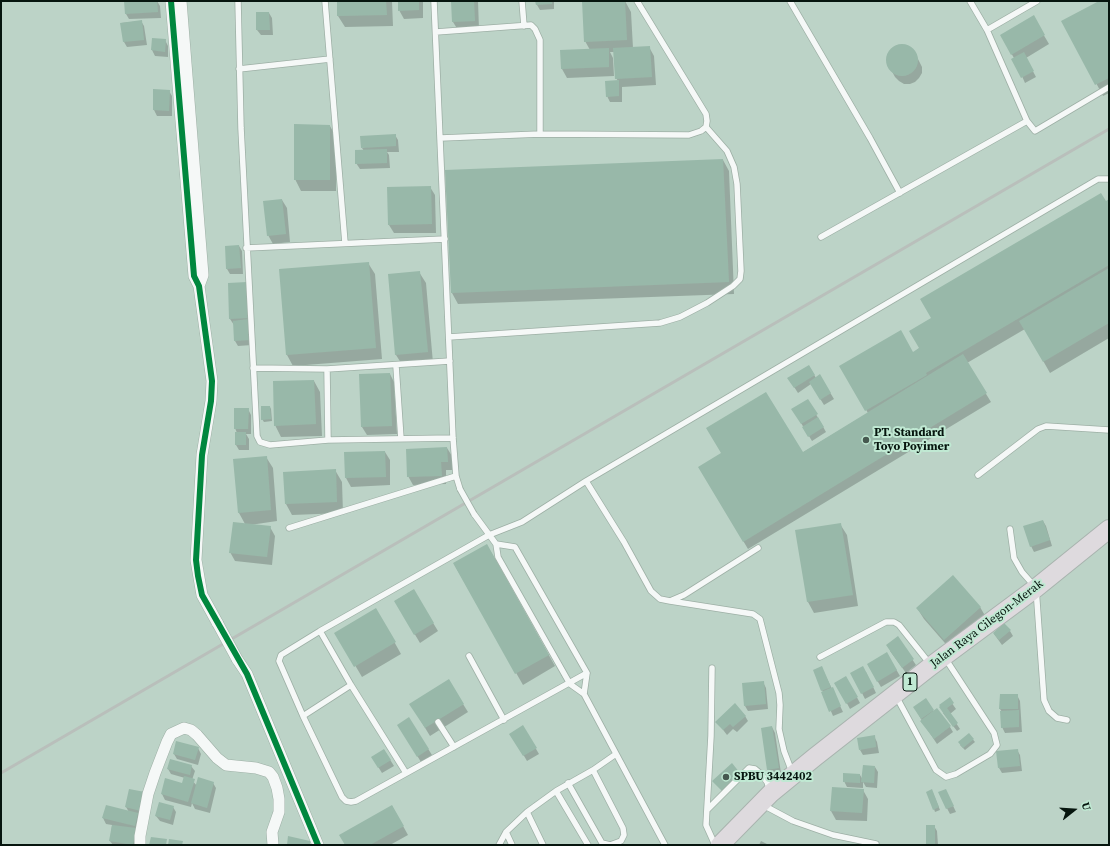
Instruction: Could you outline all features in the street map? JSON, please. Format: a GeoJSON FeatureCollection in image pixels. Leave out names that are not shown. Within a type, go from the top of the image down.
{"type":"FeatureCollection","features":[{"type":"Feature","properties":{"kind":"highway","name":"Jalan Raya Cilegon-Merak"},"geometry":{"type":"LineString","coordinates":[[720,845],[766,798],[793,775],[937,661],[1036,588],[1109,529]]}},
{"type":"Feature","properties":{"kind":"street"},"geometry":{"type":"LineString","coordinates":[[171,1],[194,276],[199,286],[212,381],[211,401],[202,455],[196,560],[202,595],[237,659],[247,674],[318,845]]}},
{"type":"Feature","properties":{"kind":"street"},"geometry":{"type":"LineString","coordinates":[[181,1],[203,275],[199,286]]}},
{"type":"Feature","properties":{"kind":"street"},"geometry":{"type":"LineString","coordinates":[[140,845],[140,836],[148,794],[166,742],[171,734],[184,728],[197,734],[217,758],[226,765],[256,768],[268,772],[272,777],[277,788],[278,799],[278,812],[272,832],[273,845]]}},
{"type":"Feature","properties":{"kind":"lane"},"geometry":{"type":"LineString","coordinates":[[238,1],[239,69],[246,248],[256,436],[260,442],[270,445],[328,440],[453,438]]}},
{"type":"Feature","properties":{"kind":"lane"},"geometry":{"type":"LineString","coordinates":[[325,1],[345,243]]}},
{"type":"Feature","properties":{"kind":"lane"},"geometry":{"type":"LineString","coordinates":[[434,1],[453,438],[456,476],[460,489],[474,514],[496,544],[498,557],[570,684],[584,694],[665,845]]}},
{"type":"Feature","properties":{"kind":"lane"},"geometry":{"type":"LineString","coordinates":[[522,1],[524,26]]}},
{"type":"Feature","properties":{"kind":"lane"},"geometry":{"type":"LineString","coordinates":[[441,138],[540,134],[689,135],[701,131],[706,127],[706,114],[637,1]]}},
{"type":"Feature","properties":{"kind":"lane"},"geometry":{"type":"LineString","coordinates":[[790,1],[870,138],[900,193]]}},
{"type":"Feature","properties":{"kind":"lane"},"geometry":{"type":"LineString","coordinates":[[970,1],[988,30],[1027,121],[1035,131],[1109,87]]}},
{"type":"Feature","properties":{"kind":"lane"},"geometry":{"type":"LineString","coordinates":[[988,30],[1037,1]]}},
{"type":"Feature","properties":{"kind":"lane"},"geometry":{"type":"LineString","coordinates":[[436,32],[531,25],[535,29],[540,40],[540,134]]}},
{"type":"Feature","properties":{"kind":"lane"},"geometry":{"type":"LineString","coordinates":[[239,69],[330,59]]}},
{"type":"Feature","properties":{"kind":"lane"},"geometry":{"type":"LineString","coordinates":[[821,237],[1027,121]]}},
{"type":"Feature","properties":{"kind":"lane"},"geometry":{"type":"LineString","coordinates":[[449,337],[660,323],[680,317],[708,303],[733,286],[740,279],[741,271],[737,184],[734,167],[727,151],[706,127]]}},
{"type":"Feature","properties":{"kind":"lane"},"geometry":{"type":"LineString","coordinates":[[587,673],[570,684],[356,801],[351,802],[342,798],[279,661],[281,655],[320,631],[488,535],[522,522],[586,481],[1098,179],[1109,179]]}},
{"type":"Feature","properties":{"kind":"lane"},"geometry":{"type":"LineString","coordinates":[[246,248],[445,239]]}},
{"type":"Feature","properties":{"kind":"lane"},"geometry":{"type":"LineString","coordinates":[[252,368],[327,369],[396,366],[450,361]]}},
{"type":"Feature","properties":{"kind":"lane"},"geometry":{"type":"LineString","coordinates":[[396,366],[401,439]]}},
{"type":"Feature","properties":{"kind":"lane"},"geometry":{"type":"LineString","coordinates":[[327,369],[328,440]]}},
{"type":"Feature","properties":{"kind":"lane"},"geometry":{"type":"LineString","coordinates":[[978,475],[1038,428],[1046,426],[1109,430]]}},
{"type":"Feature","properties":{"kind":"lane"},"geometry":{"type":"LineString","coordinates":[[289,528],[456,476]]}},
{"type":"Feature","properties":{"kind":"lane"},"geometry":{"type":"LineString","coordinates":[[586,481],[624,542],[651,591],[660,599],[753,614],[760,619],[779,693],[779,729],[784,751],[793,775]]}},
{"type":"Feature","properties":{"kind":"lane"},"geometry":{"type":"LineString","coordinates":[[1010,529],[1014,558],[1022,572],[1036,588],[1044,700],[1049,711],[1057,718],[1067,720]]}},
{"type":"Feature","properties":{"kind":"lane"},"geometry":{"type":"LineString","coordinates":[[496,544],[515,547],[587,673],[584,694]]}},
{"type":"Feature","properties":{"kind":"lane"},"geometry":{"type":"LineString","coordinates":[[670,601],[684,595],[711,579],[758,548]]}},
{"type":"Feature","properties":{"kind":"lane"},"geometry":{"type":"LineString","coordinates":[[820,656],[886,622],[894,622],[937,661],[994,733],[997,745],[990,754],[956,774],[946,777],[936,770],[895,694]]}},
{"type":"Feature","properties":{"kind":"lane"},"geometry":{"type":"LineString","coordinates":[[320,631],[351,685],[406,773]]}},
{"type":"Feature","properties":{"kind":"lane"},"geometry":{"type":"LineString","coordinates":[[469,656],[504,720]]}},
{"type":"Feature","properties":{"kind":"lane"},"geometry":{"type":"LineString","coordinates":[[712,668],[711,736],[706,824],[715,845]]}},
{"type":"Feature","properties":{"kind":"lane"},"geometry":{"type":"LineString","coordinates":[[303,716],[351,685]]}},
{"type":"Feature","properties":{"kind":"lane"},"geometry":{"type":"LineString","coordinates":[[438,722],[454,747]]}},
{"type":"Feature","properties":{"kind":"lane"},"geometry":{"type":"LineString","coordinates":[[499,845],[506,832],[527,812],[568,783],[593,770],[616,754]]}},
{"type":"Feature","properties":{"kind":"lane"},"geometry":{"type":"LineString","coordinates":[[706,810],[748,768],[755,769],[764,777],[766,798],[793,821],[833,835],[876,844]]}},
{"type":"Feature","properties":{"kind":"lane"},"geometry":{"type":"LineString","coordinates":[[568,783],[602,843],[610,845],[621,841],[624,835],[624,828],[593,770]]}},
{"type":"Feature","properties":{"kind":"lane"},"geometry":{"type":"LineString","coordinates":[[556,791],[588,845]]}},
{"type":"Feature","properties":{"kind":"lane"},"geometry":{"type":"LineString","coordinates":[[527,812],[543,845]]}},
{"type":"Feature","properties":{"kind":"lane"},"geometry":{"type":"LineString","coordinates":[[506,832],[512,845]]}},
{"type":"Feature","properties":{"kind":"building"},"geometry":{"type":"Polygon","coordinates":[[[124,1],[157,1],[158,12],[125,14],[124,1]]]}},
{"type":"Feature","properties":{"kind":"building"},"geometry":{"type":"Polygon","coordinates":[[[337,1],[386,1],[387,15],[337,16],[337,1]]]}},
{"type":"Feature","properties":{"kind":"building"},"geometry":{"type":"Polygon","coordinates":[[[398,1],[419,1],[419,10],[398,11],[398,1]]]}},
{"type":"Feature","properties":{"kind":"building"},"geometry":{"type":"Polygon","coordinates":[[[451,1],[474,1],[475,21],[452,22],[451,1]]]}},
{"type":"Feature","properties":{"kind":"building"},"geometry":{"type":"Polygon","coordinates":[[[535,1],[552,1],[552,4],[536,5],[535,1]]]}},
{"type":"Feature","properties":{"kind":"building"},"geometry":{"type":"Polygon","coordinates":[[[582,1],[625,1],[627,40],[584,42],[582,1]]]}},
{"type":"Feature","properties":{"kind":"building"},"geometry":{"type":"Polygon","coordinates":[[[1099,1],[1109,1],[1109,78],[1095,85],[1061,21],[1099,1]]]}},
{"type":"Feature","properties":{"kind":"building"},"geometry":{"type":"Polygon","coordinates":[[[256,12],[269,12],[270,30],[256,30],[256,12]]]}},
{"type":"Feature","properties":{"kind":"building"},"geometry":{"type":"Polygon","coordinates":[[[1034,15],[1045,35],[1011,55],[1000,35],[1034,15]]]}},
{"type":"Feature","properties":{"kind":"building"},"geometry":{"type":"Polygon","coordinates":[[[142,20],[144,40],[123,42],[120,23],[142,20]]]}},
{"type":"Feature","properties":{"kind":"building"},"geometry":{"type":"Polygon","coordinates":[[[152,38],[166,39],[165,52],[151,50],[152,38]]]}},
{"type":"Feature","properties":{"kind":"building"},"geometry":{"type":"Polygon","coordinates":[[[902,44],[911,47],[915,51],[918,60],[915,69],[911,73],[902,76],[893,73],[889,69],[886,60],[889,51],[893,47],[902,44]]]}},
{"type":"Feature","properties":{"kind":"building"},"geometry":{"type":"Polygon","coordinates":[[[650,46],[652,77],[615,79],[613,48],[650,46]]]}},
{"type":"Feature","properties":{"kind":"building"},"geometry":{"type":"Polygon","coordinates":[[[609,48],[609,67],[561,69],[560,50],[609,48]]]}},
{"type":"Feature","properties":{"kind":"building"},"geometry":{"type":"Polygon","coordinates":[[[1024,52],[1034,71],[1021,78],[1011,59],[1024,52]]]}},
{"type":"Feature","properties":{"kind":"building"},"geometry":{"type":"Polygon","coordinates":[[[619,80],[619,96],[606,97],[605,81],[619,80]]]}},
{"type":"Feature","properties":{"kind":"building"},"geometry":{"type":"Polygon","coordinates":[[[153,89],[170,90],[169,111],[153,110],[153,89]]]}},
{"type":"Feature","properties":{"kind":"building"},"geometry":{"type":"Polygon","coordinates":[[[294,124],[330,125],[330,180],[294,180],[294,124]]]}},
{"type":"Feature","properties":{"kind":"building"},"geometry":{"type":"Polygon","coordinates":[[[396,134],[396,146],[361,148],[360,136],[396,134]]]}},
{"type":"Feature","properties":{"kind":"building"},"geometry":{"type":"Polygon","coordinates":[[[387,149],[387,163],[355,164],[355,150],[387,149]]]}},
{"type":"Feature","properties":{"kind":"building"},"geometry":{"type":"Polygon","coordinates":[[[723,159],[729,282],[451,293],[445,170],[723,159]]]}},
{"type":"Feature","properties":{"kind":"building"},"geometry":{"type":"Polygon","coordinates":[[[431,186],[432,224],[388,225],[387,187],[431,186]]]}},
{"type":"Feature","properties":{"kind":"building"},"geometry":{"type":"Polygon","coordinates":[[[1101,193],[1106,201],[1109,199],[1109,265],[926,373],[927,375],[865,411],[839,366],[901,330],[913,352],[919,348],[909,331],[931,318],[920,299],[1101,193]]]}},
{"type":"Feature","properties":{"kind":"building"},"geometry":{"type":"Polygon","coordinates":[[[282,199],[286,234],[267,236],[263,201],[282,199]]]}},
{"type":"Feature","properties":{"kind":"building"},"geometry":{"type":"Polygon","coordinates":[[[239,245],[241,268],[226,269],[225,246],[239,245]]]}},
{"type":"Feature","properties":{"kind":"building"},"geometry":{"type":"Polygon","coordinates":[[[369,262],[376,348],[286,355],[279,269],[369,262]]]}},
{"type":"Feature","properties":{"kind":"building"},"geometry":{"type":"Polygon","coordinates":[[[1109,268],[1109,323],[1043,362],[1019,321],[1109,268]]]}},
{"type":"Feature","properties":{"kind":"building"},"geometry":{"type":"Polygon","coordinates":[[[420,271],[428,352],[395,355],[388,274],[420,271]]]}},
{"type":"Feature","properties":{"kind":"building"},"geometry":{"type":"Polygon","coordinates":[[[247,282],[249,318],[229,319],[228,283],[247,282]]]}},
{"type":"Feature","properties":{"kind":"building"},"geometry":{"type":"Polygon","coordinates":[[[248,319],[250,340],[234,341],[233,321],[248,319]]]}},
{"type":"Feature","properties":{"kind":"building","name":"PT. Standard Toyo Poyimer"},"geometry":{"type":"Polygon","coordinates":[[[963,354],[987,393],[743,542],[698,467],[721,453],[706,428],[766,392],[803,452],[963,354]]]}},
{"type":"Feature","properties":{"kind":"building"},"geometry":{"type":"Polygon","coordinates":[[[809,365],[815,375],[794,388],[787,378],[809,365]]]}},
{"type":"Feature","properties":{"kind":"building"},"geometry":{"type":"Polygon","coordinates":[[[390,373],[392,426],[361,427],[359,374],[390,373]]]}},
{"type":"Feature","properties":{"kind":"building"},"geometry":{"type":"Polygon","coordinates":[[[820,374],[831,393],[820,400],[809,382],[820,374]]]}},
{"type":"Feature","properties":{"kind":"building"},"geometry":{"type":"Polygon","coordinates":[[[314,380],[316,424],[274,426],[273,381],[314,380]]]}},
{"type":"Feature","properties":{"kind":"building"},"geometry":{"type":"Polygon","coordinates":[[[808,399],[818,414],[801,424],[791,409],[808,399]]]}},
{"type":"Feature","properties":{"kind":"building"},"geometry":{"type":"Polygon","coordinates":[[[261,406],[270,406],[271,419],[261,420],[261,406]]]}},
{"type":"Feature","properties":{"kind":"building"},"geometry":{"type":"Polygon","coordinates":[[[234,408],[249,408],[248,429],[234,429],[234,408]]]}},
{"type":"Feature","properties":{"kind":"building"},"geometry":{"type":"Polygon","coordinates":[[[818,417],[824,427],[808,437],[802,427],[818,417]]]}},
{"type":"Feature","properties":{"kind":"building"},"geometry":{"type":"Polygon","coordinates":[[[235,432],[246,432],[246,445],[235,445],[235,432]]]}},
{"type":"Feature","properties":{"kind":"building"},"geometry":{"type":"Polygon","coordinates":[[[447,447],[448,462],[441,462],[442,476],[407,477],[406,449],[447,447]]]}},
{"type":"Feature","properties":{"kind":"building"},"geometry":{"type":"Polygon","coordinates":[[[385,451],[386,477],[345,478],[344,452],[385,451]]]}},
{"type":"Feature","properties":{"kind":"building"},"geometry":{"type":"Polygon","coordinates":[[[267,456],[271,510],[238,513],[233,459],[267,456]]]}},
{"type":"Feature","properties":{"kind":"building"},"geometry":{"type":"Polygon","coordinates":[[[336,469],[337,502],[285,504],[283,472],[336,469]]]}},
{"type":"Feature","properties":{"kind":"building"},"geometry":{"type":"Polygon","coordinates":[[[1043,520],[1050,540],[1030,547],[1023,526],[1043,520]]]}},
{"type":"Feature","properties":{"kind":"building"},"geometry":{"type":"Polygon","coordinates":[[[233,522],[271,526],[267,557],[229,553],[233,522]]]}},
{"type":"Feature","properties":{"kind":"building"},"geometry":{"type":"Polygon","coordinates":[[[841,523],[853,595],[807,602],[795,530],[841,523]]]}},
{"type":"Feature","properties":{"kind":"building"},"geometry":{"type":"Polygon","coordinates":[[[487,544],[549,655],[515,674],[453,563],[487,544]]]}},
{"type":"Feature","properties":{"kind":"building"},"geometry":{"type":"Polygon","coordinates":[[[953,575],[981,607],[944,640],[916,608],[953,575]]]}},
{"type":"Feature","properties":{"kind":"building"},"geometry":{"type":"Polygon","coordinates":[[[414,589],[434,623],[414,635],[394,601],[414,589]]]}},
{"type":"Feature","properties":{"kind":"building"},"geometry":{"type":"Polygon","coordinates":[[[376,608],[396,642],[354,667],[334,633],[376,608]]]}},
{"type":"Feature","properties":{"kind":"building"},"geometry":{"type":"Polygon","coordinates":[[[1004,623],[1011,630],[999,640],[993,633],[1004,623]]]}},
{"type":"Feature","properties":{"kind":"building"},"geometry":{"type":"Polygon","coordinates":[[[898,636],[914,659],[902,668],[886,645],[898,636]]]}},
{"type":"Feature","properties":{"kind":"building"},"geometry":{"type":"Polygon","coordinates":[[[887,652],[897,670],[877,682],[867,664],[887,652]]]}},
{"type":"Feature","properties":{"kind":"building"},"geometry":{"type":"Polygon","coordinates":[[[822,666],[831,687],[821,691],[813,670],[822,666]]]}},
{"type":"Feature","properties":{"kind":"building"},"geometry":{"type":"Polygon","coordinates":[[[863,666],[874,687],[861,694],[850,673],[863,666]]]}},
{"type":"Feature","properties":{"kind":"building"},"geometry":{"type":"Polygon","coordinates":[[[846,676],[858,697],[846,704],[834,683],[846,676]]]}},
{"type":"Feature","properties":{"kind":"building"},"geometry":{"type":"Polygon","coordinates":[[[449,679],[464,704],[425,728],[409,704],[449,679]]]}},
{"type":"Feature","properties":{"kind":"building"},"geometry":{"type":"Polygon","coordinates":[[[764,681],[766,704],[744,706],[742,683],[764,681]]]}},
{"type":"Feature","properties":{"kind":"building"},"geometry":{"type":"Polygon","coordinates":[[[833,687],[841,706],[829,712],[821,692],[833,687]]]}},
{"type":"Feature","properties":{"kind":"building"},"geometry":{"type":"Polygon","coordinates":[[[1000,694],[1018,694],[1018,709],[999,709],[1000,694]]]}},
{"type":"Feature","properties":{"kind":"building"},"geometry":{"type":"Polygon","coordinates":[[[950,697],[954,703],[947,708],[958,723],[953,727],[939,707],[939,705],[950,697]]]}},
{"type":"Feature","properties":{"kind":"building"},"geometry":{"type":"Polygon","coordinates":[[[926,698],[934,710],[921,719],[913,707],[926,698]]]}},
{"type":"Feature","properties":{"kind":"building"},"geometry":{"type":"Polygon","coordinates":[[[735,703],[746,716],[733,727],[730,724],[723,730],[715,722],[735,703]]]}},
{"type":"Feature","properties":{"kind":"building"},"geometry":{"type":"Polygon","coordinates":[[[937,708],[951,726],[934,739],[920,721],[937,708]]]}},
{"type":"Feature","properties":{"kind":"building"},"geometry":{"type":"Polygon","coordinates":[[[1019,710],[1019,727],[1001,728],[1000,711],[1019,710]]]}},
{"type":"Feature","properties":{"kind":"building"},"geometry":{"type":"Polygon","coordinates":[[[409,717],[429,749],[417,757],[397,725],[409,717]]]}},
{"type":"Feature","properties":{"kind":"building"},"geometry":{"type":"Polygon","coordinates":[[[523,725],[537,748],[523,756],[509,734],[523,725]]]}},
{"type":"Feature","properties":{"kind":"building"},"geometry":{"type":"Polygon","coordinates":[[[772,726],[779,768],[767,770],[761,728],[772,726]]]}},
{"type":"Feature","properties":{"kind":"building"},"geometry":{"type":"Polygon","coordinates":[[[969,733],[974,739],[963,748],[958,742],[969,733]]]}},
{"type":"Feature","properties":{"kind":"building"},"geometry":{"type":"Polygon","coordinates":[[[875,735],[876,747],[859,750],[857,738],[875,735]]]}},
{"type":"Feature","properties":{"kind":"building"},"geometry":{"type":"Polygon","coordinates":[[[176,741],[199,747],[195,760],[173,754],[176,741]]]}},
{"type":"Feature","properties":{"kind":"building"},"geometry":{"type":"Polygon","coordinates":[[[384,749],[391,760],[378,768],[371,757],[384,749]]]}},
{"type":"Feature","properties":{"kind":"building"},"geometry":{"type":"Polygon","coordinates":[[[1018,749],[1020,766],[998,768],[996,751],[1018,749]]]}},
{"type":"Feature","properties":{"kind":"building"},"geometry":{"type":"Polygon","coordinates":[[[170,759],[192,765],[190,775],[167,769],[170,759]]]}},
{"type":"Feature","properties":{"kind":"building","name":"SPBU 3442402"},"geometry":{"type":"Polygon","coordinates":[[[732,763],[740,773],[722,791],[712,781],[732,763]]]}},
{"type":"Feature","properties":{"kind":"building"},"geometry":{"type":"Polygon","coordinates":[[[863,765],[875,766],[874,783],[861,782],[863,765]]]}},
{"type":"Feature","properties":{"kind":"building"},"geometry":{"type":"Polygon","coordinates":[[[843,773],[860,774],[860,783],[843,782],[843,773]]]}},
{"type":"Feature","properties":{"kind":"building"},"geometry":{"type":"Polygon","coordinates":[[[184,776],[195,779],[188,802],[161,794],[165,778],[182,783],[184,776]]]}},
{"type":"Feature","properties":{"kind":"building"},"geometry":{"type":"Polygon","coordinates":[[[198,777],[214,782],[207,808],[191,803],[198,777]]]}},
{"type":"Feature","properties":{"kind":"building"},"geometry":{"type":"Polygon","coordinates":[[[832,787],[864,789],[862,813],[830,811],[832,787]]]}},
{"type":"Feature","properties":{"kind":"building"},"geometry":{"type":"Polygon","coordinates":[[[129,789],[145,792],[141,811],[125,807],[129,789]]]}},
{"type":"Feature","properties":{"kind":"building"},"geometry":{"type":"Polygon","coordinates":[[[932,789],[939,807],[933,810],[926,792],[932,789]]]}},
{"type":"Feature","properties":{"kind":"building"},"geometry":{"type":"Polygon","coordinates":[[[946,789],[954,806],[946,809],[938,792],[946,789]]]}},
{"type":"Feature","properties":{"kind":"building"},"geometry":{"type":"Polygon","coordinates":[[[159,802],[174,806],[170,820],[155,816],[159,802]]]}},
{"type":"Feature","properties":{"kind":"building"},"geometry":{"type":"Polygon","coordinates":[[[106,805],[138,813],[135,826],[102,818],[106,805]]]}},
{"type":"Feature","properties":{"kind":"building"},"geometry":{"type":"Polygon","coordinates":[[[392,805],[404,826],[370,845],[345,845],[339,835],[392,805]]]}},
{"type":"Feature","properties":{"kind":"building"},"geometry":{"type":"Polygon","coordinates":[[[112,825],[136,828],[133,845],[109,841],[112,825]]]}},
{"type":"Feature","properties":{"kind":"building"},"geometry":{"type":"Polygon","coordinates":[[[926,825],[935,825],[935,845],[926,845],[926,825]]]}},
{"type":"Feature","properties":{"kind":"building"},"geometry":{"type":"Polygon","coordinates":[[[288,836],[310,841],[310,845],[287,845],[288,836]]]}},
{"type":"Feature","properties":{"kind":"building"},"geometry":{"type":"Polygon","coordinates":[[[151,837],[167,839],[166,845],[149,845],[151,837]]]}},
{"type":"Feature","properties":{"kind":"building"},"geometry":{"type":"Polygon","coordinates":[[[169,839],[183,841],[182,845],[168,845],[169,839]]]}},
{"type":"Feature","properties":{"kind":"railway"},"geometry":{"type":"LineString","coordinates":[[1,773],[1109,129]]}},
{"type":"Feature","properties":{"kind":"cycle path"},"geometry":{"type":"LineString","coordinates":[[171,1],[194,276],[199,286],[212,381],[211,401],[202,455],[196,560],[198,576],[202,595],[247,674],[318,845]]}},
{"type":"Feature","properties":{"kind":"place","name":"PT. Standard Toyo Poyimer"},"geometry":{"type":"Point","coordinates":[866,440]}},
{"type":"Feature","properties":{"kind":"place","name":"SPBU 3442402"},"geometry":{"type":"Point","coordinates":[726,777]}}]}
